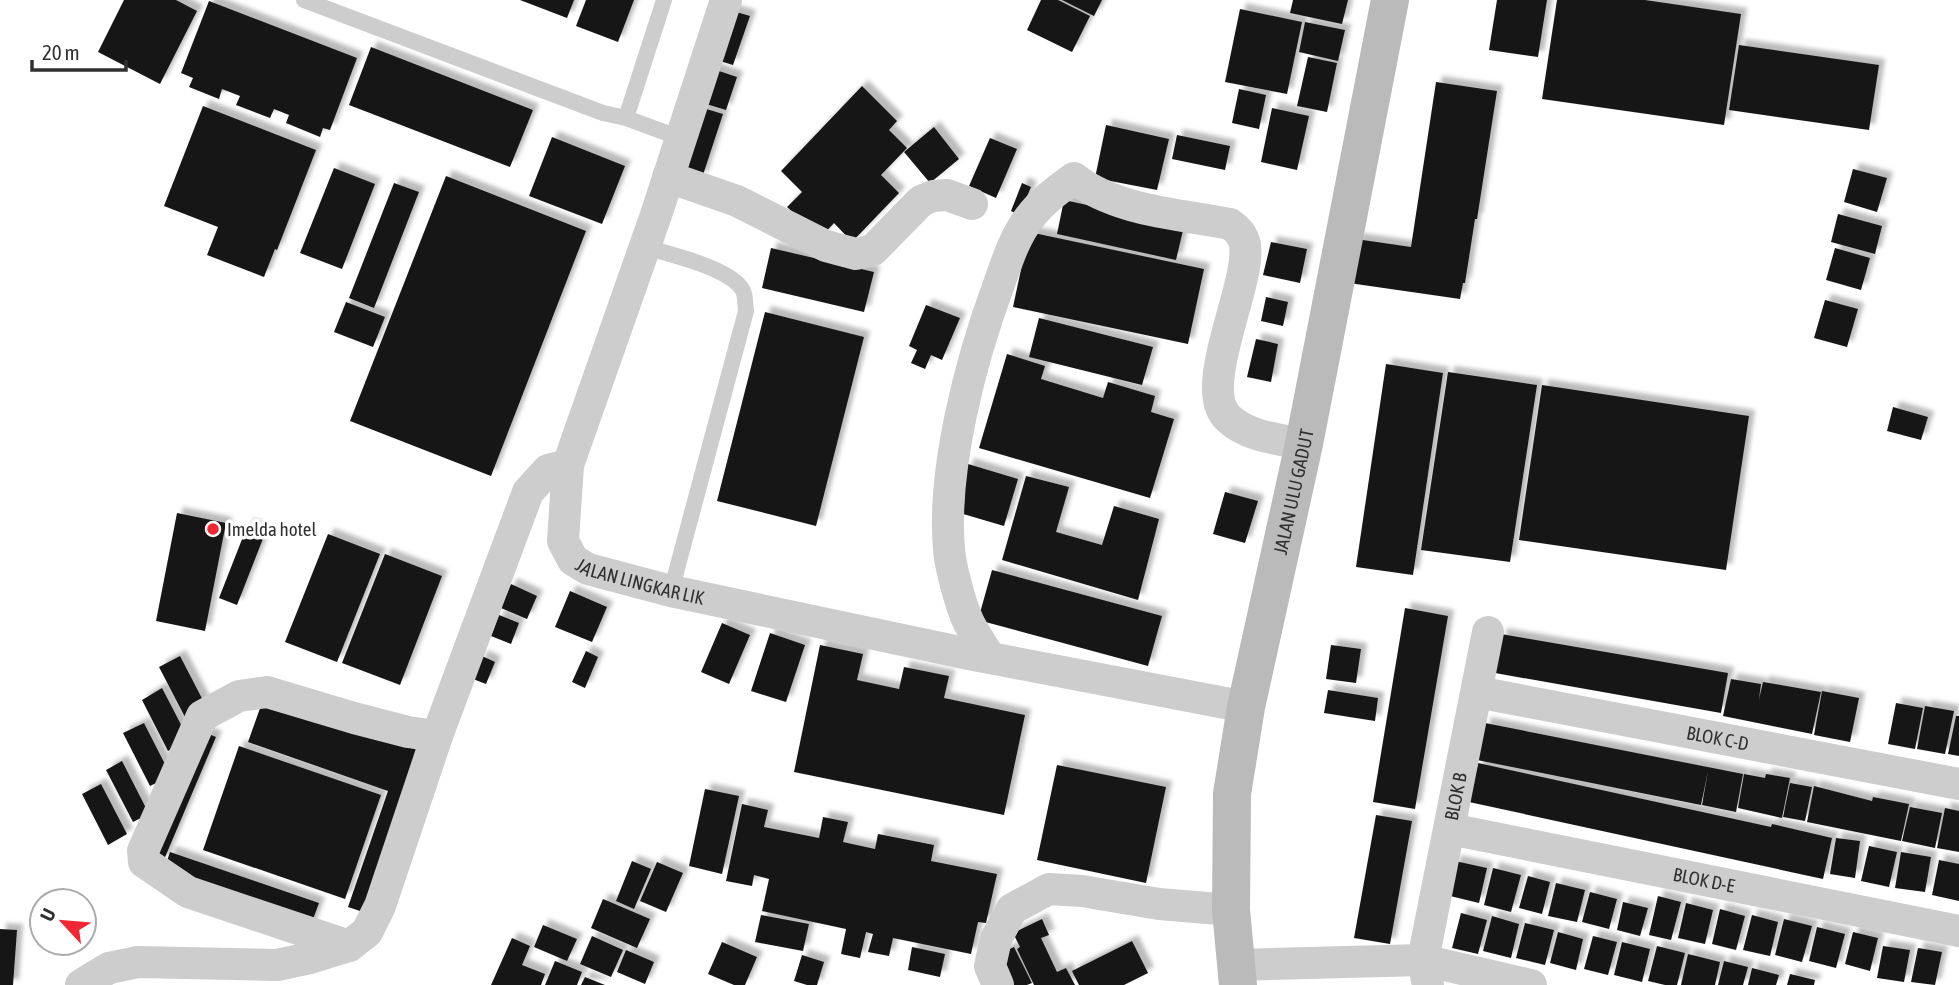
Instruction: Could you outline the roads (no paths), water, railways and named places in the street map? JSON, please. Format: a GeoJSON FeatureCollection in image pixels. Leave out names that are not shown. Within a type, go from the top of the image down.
{"type":"FeatureCollection","features":[{"type":"Feature","properties":{"kind":"street","name":"JALAN LINGKAR LIK"},"geometry":{"type":"LineString","coordinates":[[726,0],[645,247],[568,465],[563,541],[573,560],[588,569],[671,591],[990,658],[1246,707]]}},
{"type":"Feature","properties":{"kind":"street","name":"JALAN ULU GADUT"},"geometry":{"type":"LineString","coordinates":[[1237,975],[1231,910],[1232,794],[1246,707],[1304,444],[1390,0]]}},
{"type":"Feature","properties":{"kind":"street"},"geometry":{"type":"LineString","coordinates":[[668,177],[737,201],[826,246],[856,254],[873,250],[922,201],[933,196],[947,195],[972,204]]}},
{"type":"Feature","properties":{"kind":"street"},"geometry":{"type":"LineString","coordinates":[[990,658],[968,621],[949,552],[948,514],[952,468],[966,396],[984,327],[1012,247],[1030,217],[1074,178],[1090,191],[1129,205],[1230,224],[1240,231],[1245,245],[1244,269],[1226,333],[1218,396],[1226,417],[1245,430],[1264,437],[1304,444]]}},
{"type":"Feature","properties":{"kind":"street"},"geometry":{"type":"LineString","coordinates":[[81,985],[109,968],[138,962],[277,965],[349,946],[367,932],[380,906],[437,736],[528,492],[548,470],[568,465]]}},
{"type":"Feature","properties":{"kind":"street","name":"BLOK B"},"geometry":{"type":"LineString","coordinates":[[1426,972],[1450,828],[1488,632]]}},
{"type":"Feature","properties":{"kind":"street"},"geometry":{"type":"LineString","coordinates":[[349,946],[188,892],[144,862],[143,851],[202,716],[239,695],[267,692],[408,732],[437,736]]}},
{"type":"Feature","properties":{"kind":"street","name":"BLOK C-D"},"geometry":{"type":"LineString","coordinates":[[1477,692],[1959,784]]}},
{"type":"Feature","properties":{"kind":"street","name":"BLOK D-E"},"geometry":{"type":"LineString","coordinates":[[1450,828],[1959,931]]}},
{"type":"Feature","properties":{"kind":"street"},"geometry":{"type":"LineString","coordinates":[[998,985],[990,966],[996,939],[1012,909],[1049,889],[1082,891],[1159,904],[1231,910]]}},
{"type":"Feature","properties":{"kind":"street"},"geometry":{"type":"LineString","coordinates":[[1237,975],[1426,972],[1531,985]]}},
{"type":"Feature","properties":{"kind":"lane"},"geometry":{"type":"LineString","coordinates":[[304,0],[603,113],[626,118],[680,138]]}},
{"type":"Feature","properties":{"kind":"lane"},"geometry":{"type":"LineString","coordinates":[[626,118],[664,0]]}},
{"type":"Feature","properties":{"kind":"lane"},"geometry":{"type":"LineString","coordinates":[[645,247],[687,259],[729,277],[743,290],[746,311],[671,591]]}},
{"type":"Feature","properties":{"kind":"place","name":"Imelda hotel"},"geometry":{"type":"Point","coordinates":[213,529]}}]}
